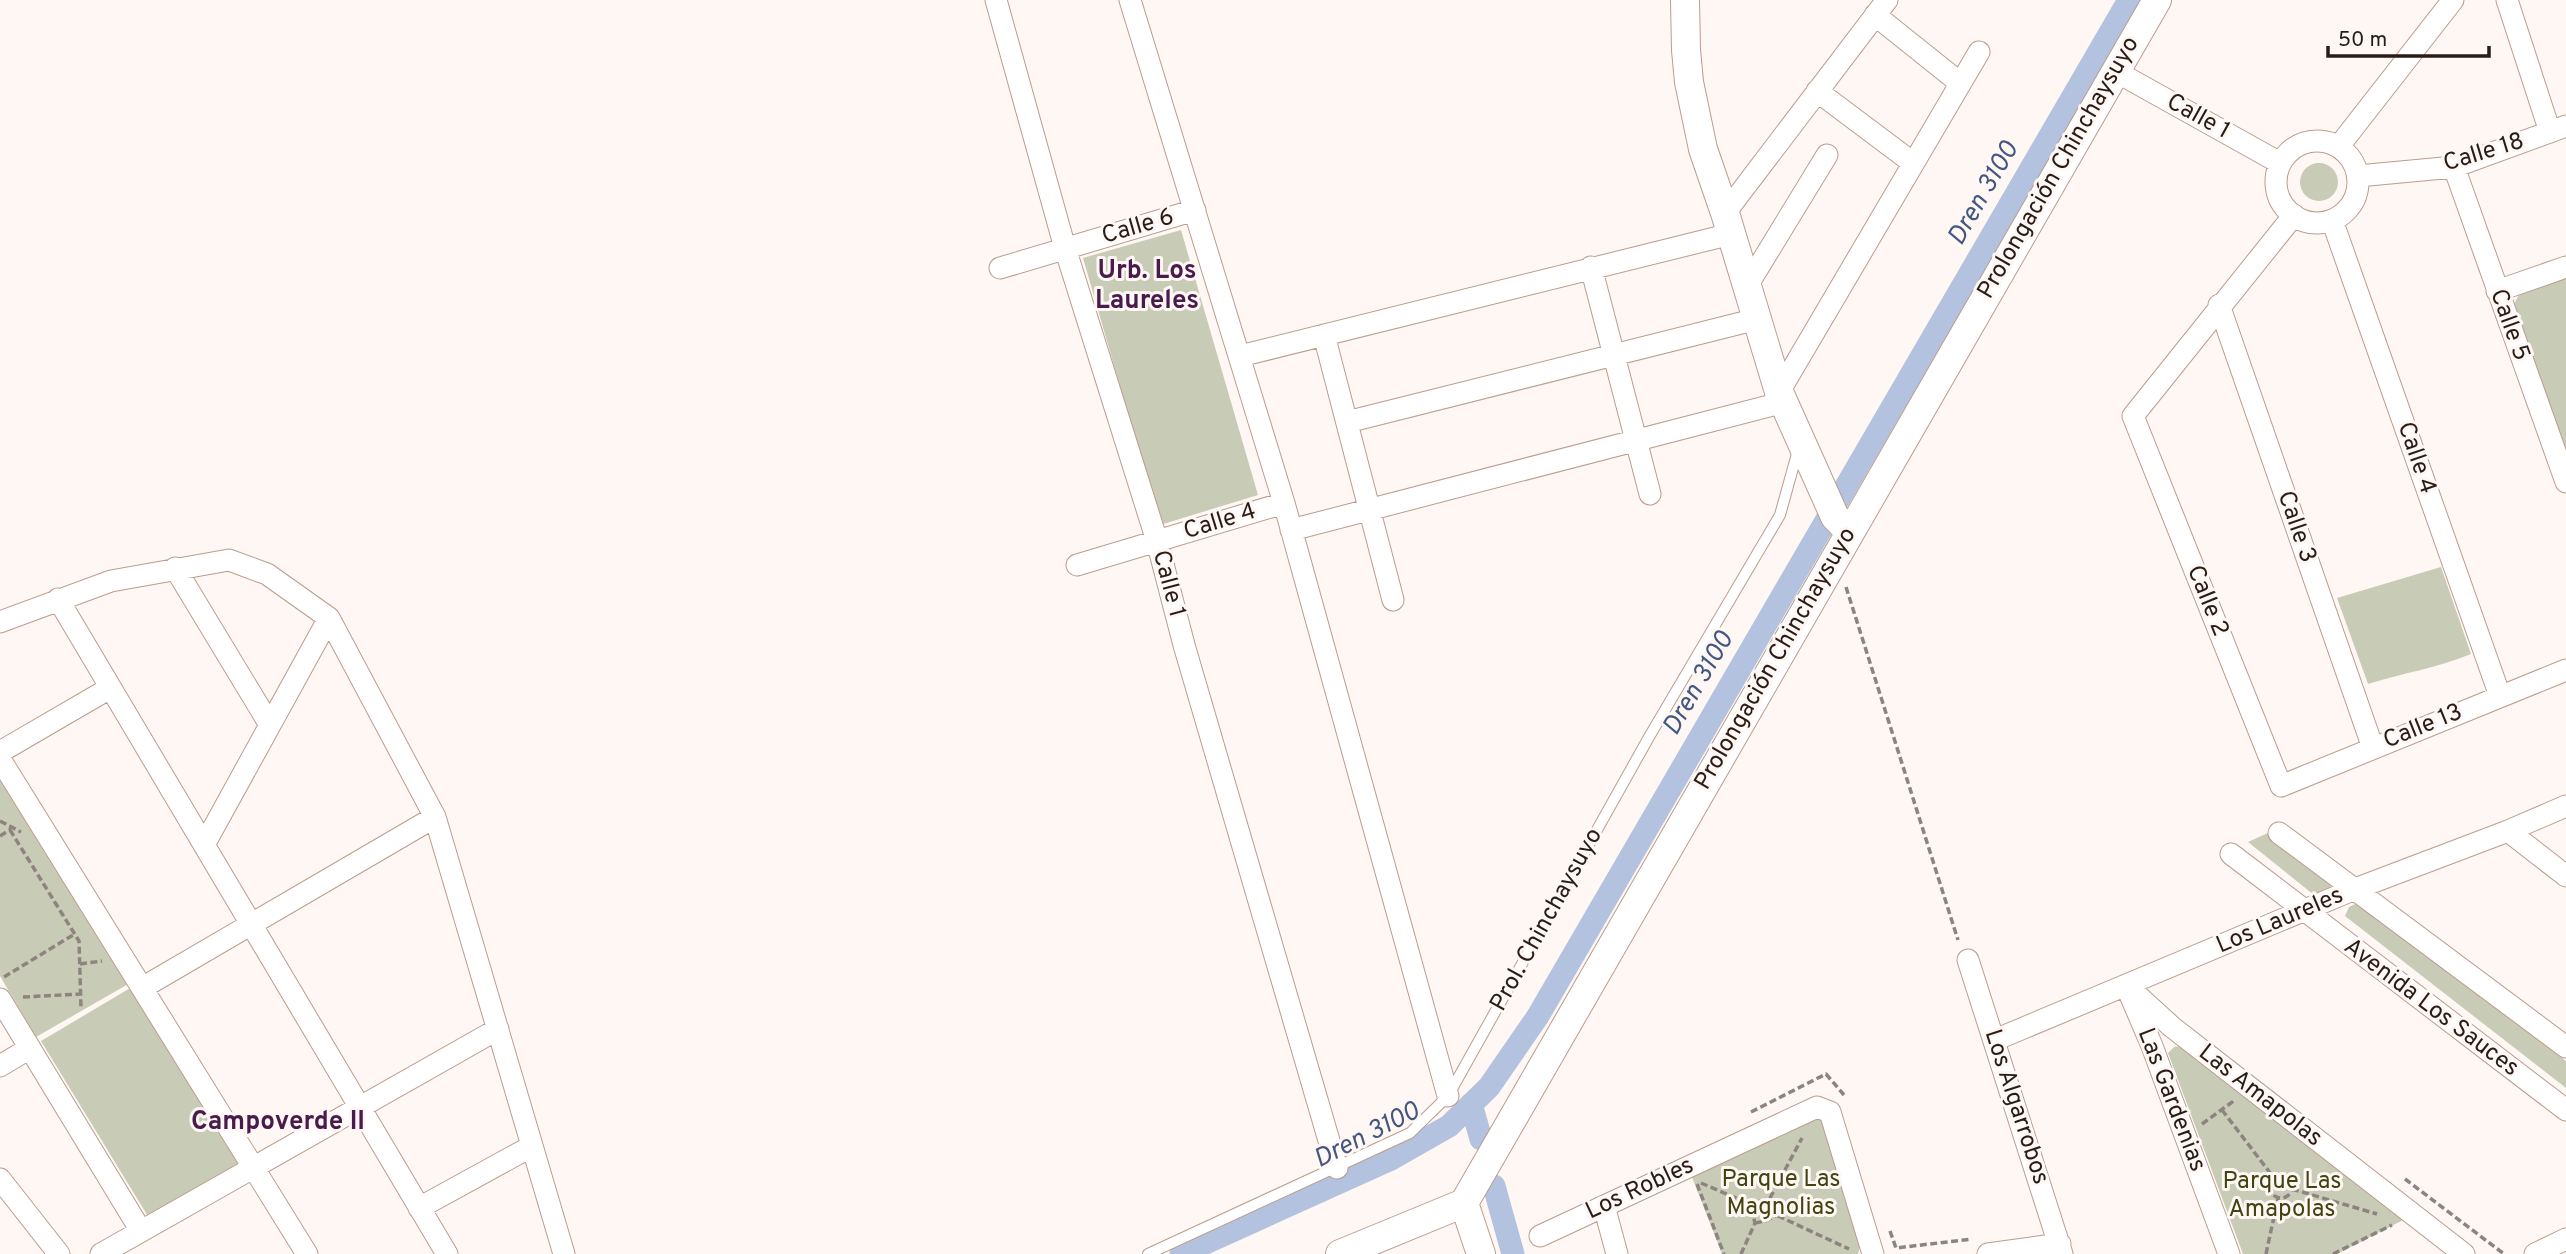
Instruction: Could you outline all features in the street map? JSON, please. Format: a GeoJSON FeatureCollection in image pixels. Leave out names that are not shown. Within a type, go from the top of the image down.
{"type":"FeatureCollection","features":[{"type":"Feature","properties":{"kind":"street","name":"Calle 1"},"geometry":{"type":"LineString","coordinates":[[996,0],[1065,248],[1157,541],[1188,658],[1337,1168]]}},
{"type":"Feature","properties":{"kind":"street"},"geometry":{"type":"LineString","coordinates":[[1130,0],[1284,503],[1448,1096]]}},
{"type":"Feature","properties":{"kind":"street"},"geometry":{"type":"LineString","coordinates":[[1685,0],[1686,50],[1695,116],[1712,181],[1728,223],[1781,397],[1836,524]]}},
{"type":"Feature","properties":{"kind":"street","name":"Prolongación Chinchaysuyo"},"geometry":{"type":"LineString","coordinates":[[1464,1203],[1836,524],[2157,0]]}},
{"type":"Feature","properties":{"kind":"street"},"geometry":{"type":"LineString","coordinates":[[2339,146],[2454,0]]}},
{"type":"Feature","properties":{"kind":"street"},"geometry":{"type":"LineString","coordinates":[[2507,0],[2558,129]]}},
{"type":"Feature","properties":{"kind":"street"},"geometry":{"type":"LineString","coordinates":[[1240,356],[1591,267],[1728,223],[1818,91],[1881,7],[1960,83]]}},
{"type":"Feature","properties":{"kind":"street"},"geometry":{"type":"LineString","coordinates":[[1291,530],[1636,440],[1781,397],[1979,52]]}},
{"type":"Feature","properties":{"kind":"street","name":"Calle 1"},"geometry":{"type":"LineString","coordinates":[[2115,71],[2280,163]]}},
{"type":"Feature","properties":{"kind":"street"},"geometry":{"type":"LineString","coordinates":[[1818,91],[1913,163]]}},
{"type":"Feature","properties":{"kind":"street","name":"Calle 18"},"geometry":{"type":"LineString","coordinates":[[2358,176],[2454,167],[2558,129]]}},
{"type":"Feature","properties":{"kind":"street"},"geometry":{"type":"LineString","coordinates":[[2323,141],[2339,146],[2354,164],[2358,176],[2353,202],[2344,212],[2332,219],[2313,222],[2294,215],[2286,209],[2277,192],[2280,163],[2291,150],[2305,142],[2323,141]]}},
{"type":"Feature","properties":{"kind":"street"},"geometry":{"type":"LineString","coordinates":[[1746,286],[1826,155]]}},
{"type":"Feature","properties":{"kind":"street","name":"Calle 5"},"geometry":{"type":"LineString","coordinates":[[2454,167],[2566,481]]}},
{"type":"Feature","properties":{"kind":"street","name":"Calle 6"},"geometry":{"type":"LineString","coordinates":[[1000,268],[1195,210]]}},
{"type":"Feature","properties":{"kind":"street"},"geometry":{"type":"LineString","coordinates":[[2219,305],[2294,215]]}},
{"type":"Feature","properties":{"kind":"street","name":"Calle 4"},"geometry":{"type":"LineString","coordinates":[[2332,219],[2500,696]]}},
{"type":"Feature","properties":{"kind":"street"},"geometry":{"type":"LineString","coordinates":[[1591,267],[1650,494]]}},
{"type":"Feature","properties":{"kind":"street"},"geometry":{"type":"LineString","coordinates":[[2497,291],[2566,267]]}},
{"type":"Feature","properties":{"kind":"street","name":"Calle 2"},"geometry":{"type":"LineString","coordinates":[[2219,305],[2133,416],[2281,786]]}},
{"type":"Feature","properties":{"kind":"street","name":"Calle 3"},"geometry":{"type":"LineString","coordinates":[[2219,305],[2372,748]]}},
{"type":"Feature","properties":{"kind":"street"},"geometry":{"type":"LineString","coordinates":[[1347,422],[1757,319]]}},
{"type":"Feature","properties":{"kind":"street"},"geometry":{"type":"LineString","coordinates":[[1324,335],[1393,600]]}},
{"type":"Feature","properties":{"kind":"street","name":"Calle 4"},"geometry":{"type":"LineString","coordinates":[[1077,565],[1284,503]]}},
{"type":"Feature","properties":{"kind":"street"},"geometry":{"type":"LineString","coordinates":[[0,622],[111,581],[229,560],[267,575],[330,618],[435,817],[564,1254]]}},
{"type":"Feature","properties":{"kind":"street"},"geometry":{"type":"LineString","coordinates":[[175,569],[270,725]]}},
{"type":"Feature","properties":{"kind":"street"},"geometry":{"type":"LineString","coordinates":[[58,599],[447,1254]]}},
{"type":"Feature","properties":{"kind":"street"},"geometry":{"type":"LineString","coordinates":[[204,845],[330,618]]}},
{"type":"Feature","properties":{"kind":"street","name":"Calle 13"},"geometry":{"type":"LineString","coordinates":[[2281,786],[2566,670]]}},
{"type":"Feature","properties":{"kind":"street"},"geometry":{"type":"LineString","coordinates":[[0,752],[110,688]]}},
{"type":"Feature","properties":{"kind":"street"},"geometry":{"type":"LineString","coordinates":[[0,759],[307,1254]]}},
{"type":"Feature","properties":{"kind":"street","name":"Los Laureles"},"geometry":{"type":"LineString","coordinates":[[1995,1040],[2303,911],[2566,806]]}},
{"type":"Feature","properties":{"kind":"street"},"geometry":{"type":"LineString","coordinates":[[142,988],[435,817]]}},
{"type":"Feature","properties":{"kind":"street"},"geometry":{"type":"LineString","coordinates":[[2508,831],[2566,876]]}},
{"type":"Feature","properties":{"kind":"street","name":"Avenida Los Sauces"},"geometry":{"type":"LineString","coordinates":[[2279,833],[2566,1047]]}},
{"type":"Feature","properties":{"kind":"street","name":"Avenida Los Sauces"},"geometry":{"type":"LineString","coordinates":[[2231,854],[2566,1110]]}},
{"type":"Feature","properties":{"kind":"street","name":"Los Algarrobos"},"geometry":{"type":"LineString","coordinates":[[1968,960],[2061,1249]]}},
{"type":"Feature","properties":{"kind":"street","name":"Las Gardenias"},"geometry":{"type":"LineString","coordinates":[[2126,985],[2152,1046],[2229,1254]]}},
{"type":"Feature","properties":{"kind":"street","name":"Las Amapolas"},"geometry":{"type":"LineString","coordinates":[[2126,985],[2172,1027],[2464,1254]]}},
{"type":"Feature","properties":{"kind":"street"},"geometry":{"type":"LineString","coordinates":[[8,998],[30,1048],[141,1231]]}},
{"type":"Feature","properties":{"kind":"street"},"geometry":{"type":"LineString","coordinates":[[101,1254],[498,1029]]}},
{"type":"Feature","properties":{"kind":"street"},"geometry":{"type":"LineString","coordinates":[[0,1066],[30,1048]]}},
{"type":"Feature","properties":{"kind":"street","name":"Los Robles"},"geometry":{"type":"LineString","coordinates":[[1540,1236],[1817,1107],[1830,1112],[1864,1253]]}},
{"type":"Feature","properties":{"kind":"street"},"geometry":{"type":"LineString","coordinates":[[419,1208],[532,1146]]}},
{"type":"Feature","properties":{"kind":"street"},"geometry":{"type":"LineString","coordinates":[[0,1179],[59,1254]]}},
{"type":"Feature","properties":{"kind":"street"},"geometry":{"type":"LineString","coordinates":[[1340,1254],[1464,1203],[1481,1254]]}},
{"type":"Feature","properties":{"kind":"street"},"geometry":{"type":"LineString","coordinates":[[1604,1206],[1617,1254]]}},
{"type":"Feature","properties":{"kind":"street"},"geometry":{"type":"LineString","coordinates":[[2535,1254],[2566,1239]]}},
{"type":"Feature","properties":{"kind":"street"},"geometry":{"type":"LineString","coordinates":[[1983,1246],[2061,1249]]}},
{"type":"Feature","properties":{"kind":"lane","name":"Prol. Chinchaysuyo"},"geometry":{"type":"LineString","coordinates":[[1148,1254],[1410,1133],[1448,1096],[1649,737],[1780,515],[1801,440]]}},
{"type":"Feature","properties":{"kind":"path"},"geometry":{"type":"LineString","coordinates":[[1836,524],[1958,940]]}},
{"type":"Feature","properties":{"kind":"path"},"geometry":{"type":"LineString","coordinates":[[0,836],[12,829],[79,941],[81,1008]]}},
{"type":"Feature","properties":{"kind":"path"},"geometry":{"type":"LineString","coordinates":[[4,976],[73,935]]}},
{"type":"Feature","properties":{"kind":"path"},"geometry":{"type":"LineString","coordinates":[[80,964],[112,960]]}},
{"type":"Feature","properties":{"kind":"path"},"geometry":{"type":"LineString","coordinates":[[8,998],[81,994]]}},
{"type":"Feature","properties":{"kind":"path"},"geometry":{"type":"LineString","coordinates":[[2222,1110],[2274,1178]]}},
{"type":"Feature","properties":{"kind":"path"},"geometry":{"type":"LineString","coordinates":[[1724,1254],[1696,1181],[1750,1204],[1770,1198],[1807,1128]]}},
{"type":"Feature","properties":{"kind":"path"},"geometry":{"type":"LineString","coordinates":[[2274,1178],[2288,1179],[2292,1189],[2289,1195],[2278,1198]]}},
{"type":"Feature","properties":{"kind":"path"},"geometry":{"type":"LineString","coordinates":[[2274,1178],[2270,1189],[2278,1198]]}},
{"type":"Feature","properties":{"kind":"path"},"geometry":{"type":"LineString","coordinates":[[2405,1179],[2504,1254]]}},
{"type":"Feature","properties":{"kind":"path"},"geometry":{"type":"LineString","coordinates":[[2292,1189],[2384,1215]]}},
{"type":"Feature","properties":{"kind":"path"},"geometry":{"type":"LineString","coordinates":[[1770,1198],[1776,1215],[1864,1253]]}},
{"type":"Feature","properties":{"kind":"path"},"geometry":{"type":"LineString","coordinates":[[2266,1254],[2278,1198]]}},
{"type":"Feature","properties":{"kind":"path"},"geometry":{"type":"LineString","coordinates":[[1741,1254],[1755,1223],[1750,1204]]}},
{"type":"Feature","properties":{"kind":"path"},"geometry":{"type":"LineString","coordinates":[[1755,1223],[1776,1215]]}},
{"type":"Feature","properties":{"kind":"path"},"geometry":{"type":"LineString","coordinates":[[2333,1254],[2392,1225]]}},
{"type":"Feature","properties":{"kind":"path"},"geometry":{"type":"LineString","coordinates":[[1896,1248],[1983,1246]]}},
{"type":"Feature","properties":{"kind":"green space"},"geometry":{"type":"Polygon","coordinates":[[[2319,163],[2333,168],[2338,182],[2333,196],[2319,201],[2305,196],[2300,182],[2305,168],[2319,163]]]}},
{"type":"Feature","properties":{"kind":"green space"},"geometry":{"type":"Polygon","coordinates":[[[1181,230],[1258,495],[1160,525],[1083,258],[1181,230]]]}},
{"type":"Feature","properties":{"kind":"green space"},"geometry":{"type":"Polygon","coordinates":[[[2566,276],[2566,463],[2514,304],[2521,291],[2566,276]]]}},
{"type":"Feature","properties":{"kind":"green space"},"geometry":{"type":"Polygon","coordinates":[[[2441,567],[2471,654],[2368,684],[2337,598],[2441,567]]]}},
{"type":"Feature","properties":{"kind":"green space"},"geometry":{"type":"Polygon","coordinates":[[[0,771],[130,983],[36,1037],[0,976],[0,771]]]}},
{"type":"Feature","properties":{"kind":"green space"},"geometry":{"type":"Polygon","coordinates":[[[2268,833],[2329,878],[2331,887],[2325,894],[2314,895],[2248,842],[2268,833]]]}},
{"type":"Feature","properties":{"kind":"green space"},"geometry":{"type":"Polygon","coordinates":[[[2355,904],[2366,906],[2566,1061],[2566,1088],[2345,916],[2349,907],[2355,904]]]}},
{"type":"Feature","properties":{"kind":"green space"},"geometry":{"type":"Polygon","coordinates":[[[132,987],[243,1165],[149,1218],[41,1041],[132,987]]]}},
{"type":"Feature","properties":{"kind":"green space","name":"Parque Las Amapolas"},"geometry":{"type":"Polygon","coordinates":[[[2183,1046],[2405,1219],[2337,1254],[2243,1254],[2168,1053],[2174,1047],[2183,1046]]]}},
{"type":"Feature","properties":{"kind":"green space","name":"Parque Las Magnolias"},"geometry":{"type":"Polygon","coordinates":[[[1811,1114],[1821,1120],[1860,1247],[1858,1254],[1722,1254],[1690,1172],[1811,1114]]]}},
{"type":"Feature","properties":{"kind":"waterway","name":"Dren 3100"},"geometry":{"type":"LineString","coordinates":[[1181,1254],[1391,1159],[1449,1126],[1489,1087],[1538,1016],[2129,0]]}},
{"type":"Feature","properties":{"kind":"waterway"},"geometry":{"type":"LineString","coordinates":[[1471,1104],[1481,1139]]}},
{"type":"Feature","properties":{"kind":"waterway"},"geometry":{"type":"LineString","coordinates":[[1494,1186],[1513,1254]]}},
{"type":"Feature","properties":{"kind":"district","name":"Urb. Los Laureles"},"geometry":{"type":"Point","coordinates":[1147,286]}},
{"type":"Feature","properties":{"kind":"district","name":"Campoverde II"},"geometry":{"type":"Point","coordinates":[278,1122]}}]}
